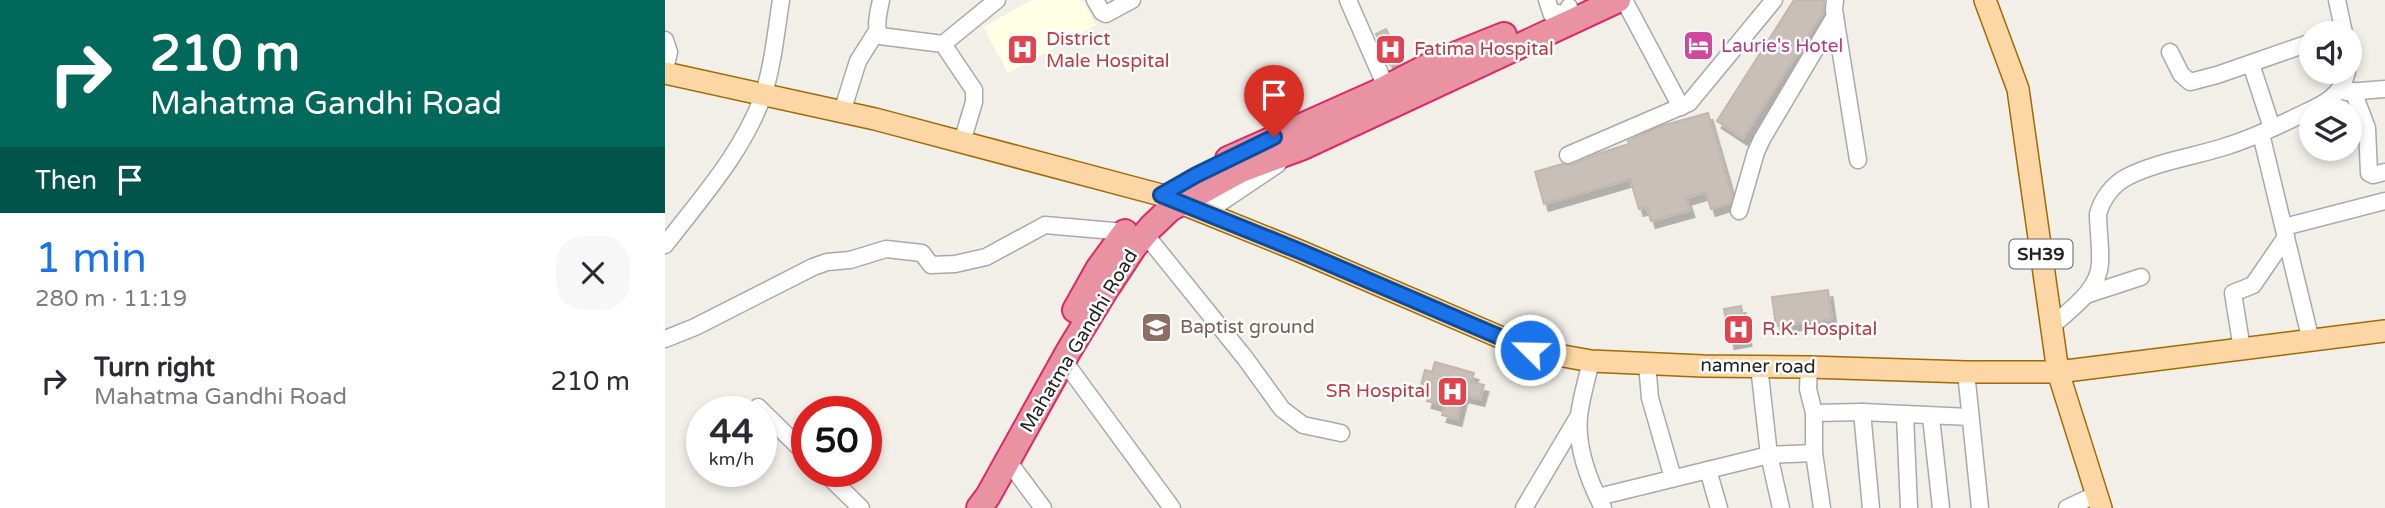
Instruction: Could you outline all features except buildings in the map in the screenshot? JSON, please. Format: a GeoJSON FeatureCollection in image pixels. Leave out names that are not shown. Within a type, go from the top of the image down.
{"type":"FeatureCollection","features":[{"type":"Feature","properties":{"kind":"highway","name":"Mahatma Gandhi Road"},"geometry":{"type":"LineString","coordinates":[[1171,199],[1307,144],[1621,0]]}},
{"type":"Feature","properties":{"kind":"highway","name":"Mahatma Gandhi Road"},"geometry":{"type":"LineString","coordinates":[[962,508],[981,482],[1030,394],[1052,346],[1098,269],[1196,175],[1386,88],[1432,64],[1563,7]]}},
{"type":"Feature","properties":{"kind":"highway","name":"Mahatma Gandhi Road"},"geometry":{"type":"LineString","coordinates":[[979,508],[1126,258],[1135,233]]}},
{"type":"Feature","properties":{"kind":"main road","name":"SH39"},"geometry":{"type":"LineString","coordinates":[[1985,0],[2018,89],[2058,372],[2099,501]]}},
{"type":"Feature","properties":{"kind":"main road","name":"namner road"},"geometry":{"type":"LineString","coordinates":[[665,71],[962,142],[1171,199],[1530,350],[1591,361],[1966,372],[2058,372],[2385,331]]}},
{"type":"Feature","properties":{"kind":"street"},"geometry":{"type":"LineString","coordinates":[[665,245],[742,144],[763,95],[782,0]]}},
{"type":"Feature","properties":{"kind":"street"},"geometry":{"type":"LineString","coordinates":[[842,112],[858,61],[877,32],[881,0]]}},
{"type":"Feature","properties":{"kind":"street"},"geometry":{"type":"LineString","coordinates":[[877,32],[885,37],[943,44],[997,0]]}},
{"type":"Feature","properties":{"kind":"street"},"geometry":{"type":"LineString","coordinates":[[1095,0],[1106,14],[1132,0]]}},
{"type":"Feature","properties":{"kind":"street"},"geometry":{"type":"LineString","coordinates":[[1348,0],[1386,88]]}},
{"type":"Feature","properties":{"kind":"street"},"geometry":{"type":"LineString","coordinates":[[1621,0],[1681,107]]}},
{"type":"Feature","properties":{"kind":"street"},"geometry":{"type":"LineString","coordinates":[[1568,155],[1681,107],[1695,97],[1774,0]]}},
{"type":"Feature","properties":{"kind":"street"},"geometry":{"type":"LineString","coordinates":[[2339,1],[2341,21]]}},
{"type":"Feature","properties":{"kind":"street"},"geometry":{"type":"LineString","coordinates":[[1835,8],[1858,160]]}},
{"type":"Feature","properties":{"kind":"street"},"geometry":{"type":"LineString","coordinates":[[1739,211],[1762,139],[1835,8]]}},
{"type":"Feature","properties":{"kind":"street"},"geometry":{"type":"LineString","coordinates":[[665,40],[670,52],[665,71]]}},
{"type":"Feature","properties":{"kind":"street"},"geometry":{"type":"LineString","coordinates":[[943,44],[974,90],[974,102],[962,142]]}},
{"type":"Feature","properties":{"kind":"street"},"geometry":{"type":"LineString","coordinates":[[2170,52],[2181,74],[2190,82],[2299,47]]}},
{"type":"Feature","properties":{"kind":"street"},"geometry":{"type":"LineString","coordinates":[[2251,64],[2285,232],[2311,341]]}},
{"type":"Feature","properties":{"kind":"street"},"geometry":{"type":"LineString","coordinates":[[2346,84],[2346,92],[2367,128],[2369,173],[2374,175],[2385,172]]}},
{"type":"Feature","properties":{"kind":"street"},"geometry":{"type":"LineString","coordinates":[[2051,327],[2086,295],[2100,265],[2100,206],[2115,185],[2127,177],[2154,167],[2266,131],[2346,92],[2385,89]]}},
{"type":"Feature","properties":{"kind":"street"},"geometry":{"type":"LineString","coordinates":[[1205,213],[1307,144]]}},
{"type":"Feature","properties":{"kind":"street"},"geometry":{"type":"LineString","coordinates":[[2242,349],[2233,293],[2253,285],[2285,232],[2385,201]]}},
{"type":"Feature","properties":{"kind":"street"},"geometry":{"type":"LineString","coordinates":[[665,339],[827,262],[842,262],[893,249],[922,253],[931,265],[955,264],[986,257],[1038,228],[1051,225],[1135,233],[1245,358],[1289,416],[1303,425],[1341,433]]}},
{"type":"Feature","properties":{"kind":"street"},"geometry":{"type":"LineString","coordinates":[[2086,295],[2141,277]]}},
{"type":"Feature","properties":{"kind":"street"},"geometry":{"type":"LineString","coordinates":[[1064,360],[1172,508]]}},
{"type":"Feature","properties":{"kind":"street"},"geometry":{"type":"LineString","coordinates":[[1591,361],[1579,416],[1580,436],[1587,470],[1600,503],[1673,478],[1769,455],[1814,453]]}},
{"type":"Feature","properties":{"kind":"street"},"geometry":{"type":"LineString","coordinates":[[1647,364],[1650,398],[1673,478]]}},
{"type":"Feature","properties":{"kind":"street"},"geometry":{"type":"LineString","coordinates":[[1759,366],[1769,455],[1781,508]]}},
{"type":"Feature","properties":{"kind":"street"},"geometry":{"type":"LineString","coordinates":[[1809,367],[1808,389],[1814,413],[1814,453],[1822,508]]}},
{"type":"Feature","properties":{"kind":"street"},"geometry":{"type":"LineString","coordinates":[[1966,372],[1980,508]]}},
{"type":"Feature","properties":{"kind":"street"},"geometry":{"type":"LineString","coordinates":[[1814,413],[1862,412],[1970,417]]}},
{"type":"Feature","properties":{"kind":"street"},"geometry":{"type":"LineString","coordinates":[[1862,412],[1871,508]]}},
{"type":"Feature","properties":{"kind":"street"},"geometry":{"type":"LineString","coordinates":[[1905,415],[1909,508]]}},
{"type":"Feature","properties":{"kind":"street"},"geometry":{"type":"LineString","coordinates":[[1524,508],[1579,416]]}},
{"type":"Feature","properties":{"kind":"street"},"geometry":{"type":"LineString","coordinates":[[1931,416],[1941,508]]}},
{"type":"Feature","properties":{"kind":"street"},"geometry":{"type":"LineString","coordinates":[[777,426],[791,439]]}},
{"type":"Feature","properties":{"kind":"street"},"geometry":{"type":"LineString","coordinates":[[1008,461],[1043,508]]}},
{"type":"Feature","properties":{"kind":"street"},"geometry":{"type":"LineString","coordinates":[[1708,470],[1719,508]]}},
{"type":"Feature","properties":{"kind":"street"},"geometry":{"type":"LineString","coordinates":[[839,487],[861,508]]}},
{"type":"Feature","properties":{"kind":"street"},"geometry":{"type":"LineString","coordinates":[[2067,508],[2099,501]]}},
{"type":"Feature","properties":{"kind":"shaded area","name":"District Male Hospital"},"geometry":{"type":"Polygon","coordinates":[[[1032,0],[1082,0],[1096,25],[1008,73],[983,27],[1032,0]]]}},
{"type":"Feature","properties":{"kind":"place","name":"Laurie's Hotel"},"geometry":{"type":"Point","coordinates":[1698,46]}},
{"type":"Feature","properties":{"kind":"place","name":"Fatima Hospital"},"geometry":{"type":"Point","coordinates":[1391,49]}},
{"type":"Feature","properties":{"kind":"place","name":"District Male Hospital"},"geometry":{"type":"Point","coordinates":[1023,50]}},
{"type":"Feature","properties":{"kind":"place","name":"Baptist ground"},"geometry":{"type":"Point","coordinates":[1157,327]}},
{"type":"Feature","properties":{"kind":"place","name":"R.K. Hospital"},"geometry":{"type":"Point","coordinates":[1739,329]}},
{"type":"Feature","properties":{"kind":"place","name":"SR Hospital"},"geometry":{"type":"Point","coordinates":[1453,391]}},
{"type":"Feature","properties":{"kind":"route"},"geometry":{"type":"LineString","coordinates":[[1274,137],[1161,195],[1530,350]]}}]}
